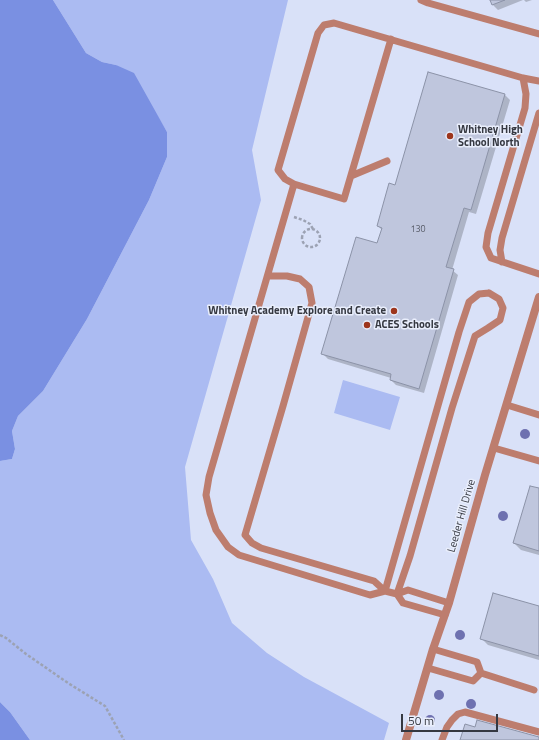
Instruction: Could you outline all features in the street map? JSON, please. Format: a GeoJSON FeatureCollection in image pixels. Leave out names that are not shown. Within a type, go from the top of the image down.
{"type":"FeatureCollection","features":[{"type":"Feature","properties":{"kind":"street","name":"Leeder Hill Drive"},"geometry":{"type":"LineString","coordinates":[[406,740],[433,649],[449,603],[539,297]]}},
{"type":"Feature","properties":{"kind":"lane"},"geometry":{"type":"LineString","coordinates":[[421,0],[428,4],[539,34]]}},
{"type":"Feature","properties":{"kind":"lane"},"geometry":{"type":"LineString","coordinates":[[391,39],[344,199],[294,184],[285,179],[278,170],[318,33],[324,25],[334,23],[391,39],[523,78],[539,81]]}},
{"type":"Feature","properties":{"kind":"lane"},"geometry":{"type":"LineString","coordinates":[[523,78],[526,94],[525,108],[488,234],[486,247],[491,258],[539,274]]}},
{"type":"Feature","properties":{"kind":"lane"},"geometry":{"type":"LineString","coordinates":[[502,262],[500,250],[502,238],[539,113]]}},
{"type":"Feature","properties":{"kind":"lane"},"geometry":{"type":"LineString","coordinates":[[351,176],[387,162]]}},
{"type":"Feature","properties":{"kind":"lane"},"geometry":{"type":"LineString","coordinates":[[294,184],[269,276],[209,477],[206,495],[216,530],[228,546],[239,555],[370,595],[384,591],[397,594],[408,590],[449,603]]}},
{"type":"Feature","properties":{"kind":"lane"},"geometry":{"type":"LineString","coordinates":[[269,276],[287,276],[300,279],[309,287],[312,303],[245,536],[252,543],[261,548],[374,581],[384,591]]}},
{"type":"Feature","properties":{"kind":"lane"},"geometry":{"type":"LineString","coordinates":[[384,591],[469,302],[479,294],[489,293],[499,300],[503,308],[500,320],[475,336],[452,408],[410,556],[397,594]]}},
{"type":"Feature","properties":{"kind":"lane"},"geometry":{"type":"LineString","coordinates":[[507,405],[539,415]]}},
{"type":"Feature","properties":{"kind":"lane"},"geometry":{"type":"LineString","coordinates":[[494,448],[539,461]]}},
{"type":"Feature","properties":{"kind":"lane"},"geometry":{"type":"LineString","coordinates":[[397,594],[403,603],[445,615]]}},
{"type":"Feature","properties":{"kind":"lane"},"geometry":{"type":"LineString","coordinates":[[433,649],[477,662],[481,673]]}},
{"type":"Feature","properties":{"kind":"lane"},"geometry":{"type":"LineString","coordinates":[[428,668],[473,681],[481,673]]}},
{"type":"Feature","properties":{"kind":"lane"},"geometry":{"type":"LineString","coordinates":[[481,673],[534,690]]}},
{"type":"Feature","properties":{"kind":"lane"},"geometry":{"type":"LineString","coordinates":[[442,740],[447,727],[452,720],[458,714],[465,712],[539,732]]}},
{"type":"Feature","properties":{"kind":"path"},"geometry":{"type":"LineString","coordinates":[[286,214],[310,224],[317,232],[320,238],[317,245],[310,247],[303,243],[302,235],[313,229]]}},
{"type":"Feature","properties":{"kind":"path"},"geometry":{"type":"LineString","coordinates":[[0,635],[105,706],[124,740]]}},
{"type":"Feature","properties":{"kind":"shaded area"},"geometry":{"type":"Polygon","coordinates":[[[0,0],[53,0],[86,53],[102,62],[116,65],[134,73],[167,132],[167,157],[149,200],[87,319],[43,391],[18,416],[12,431],[15,449],[12,459],[0,461],[0,0]]]}},
{"type":"Feature","properties":{"kind":"shaded area"},"geometry":{"type":"Polygon","coordinates":[[[53,0],[288,0],[252,150],[261,200],[185,467],[191,540],[213,579],[232,623],[267,653],[304,677],[389,723],[384,740],[30,740],[10,712],[0,702],[0,461],[12,459],[15,449],[12,431],[18,416],[43,391],[87,319],[149,200],[167,157],[167,132],[158,117],[116,65],[102,62],[86,53],[53,0]]]}},
{"type":"Feature","properties":{"kind":"shaded area"},"geometry":{"type":"Polygon","coordinates":[[[343,380],[400,397],[390,430],[334,413],[343,380]]]}},
{"type":"Feature","properties":{"kind":"shaded area"},"geometry":{"type":"Polygon","coordinates":[[[0,702],[10,712],[30,740],[0,740],[0,702]]]}},
{"type":"Feature","properties":{"kind":"building"},"geometry":{"type":"Polygon","coordinates":[[[490,0],[505,0],[492,5],[490,0]]]}},
{"type":"Feature","properties":{"kind":"building"},"geometry":{"type":"Polygon","coordinates":[[[428,72],[505,94],[471,210],[464,208],[446,267],[454,269],[419,389],[390,380],[391,374],[321,354],[356,237],[377,243],[382,228],[377,226],[389,183],[395,185],[428,72]]]}},
{"type":"Feature","properties":{"kind":"building"},"geometry":{"type":"Polygon","coordinates":[[[530,486],[539,488],[539,551],[513,543],[530,486]]]}},
{"type":"Feature","properties":{"kind":"building"},"geometry":{"type":"Polygon","coordinates":[[[493,593],[539,606],[539,656],[480,639],[493,593]]]}},
{"type":"Feature","properties":{"kind":"building"},"geometry":{"type":"Polygon","coordinates":[[[477,720],[539,737],[539,740],[460,740],[465,724],[475,727],[477,720]]]}},
{"type":"Feature","properties":{"kind":"place","name":"Whitney High School North"},"geometry":{"type":"Point","coordinates":[450,136]}},
{"type":"Feature","properties":{"kind":"place","name":"Whitney Academy Explore and Create"},"geometry":{"type":"Point","coordinates":[394,311]}},
{"type":"Feature","properties":{"kind":"place","name":"ACES Schools"},"geometry":{"type":"Point","coordinates":[367,325]}}]}
